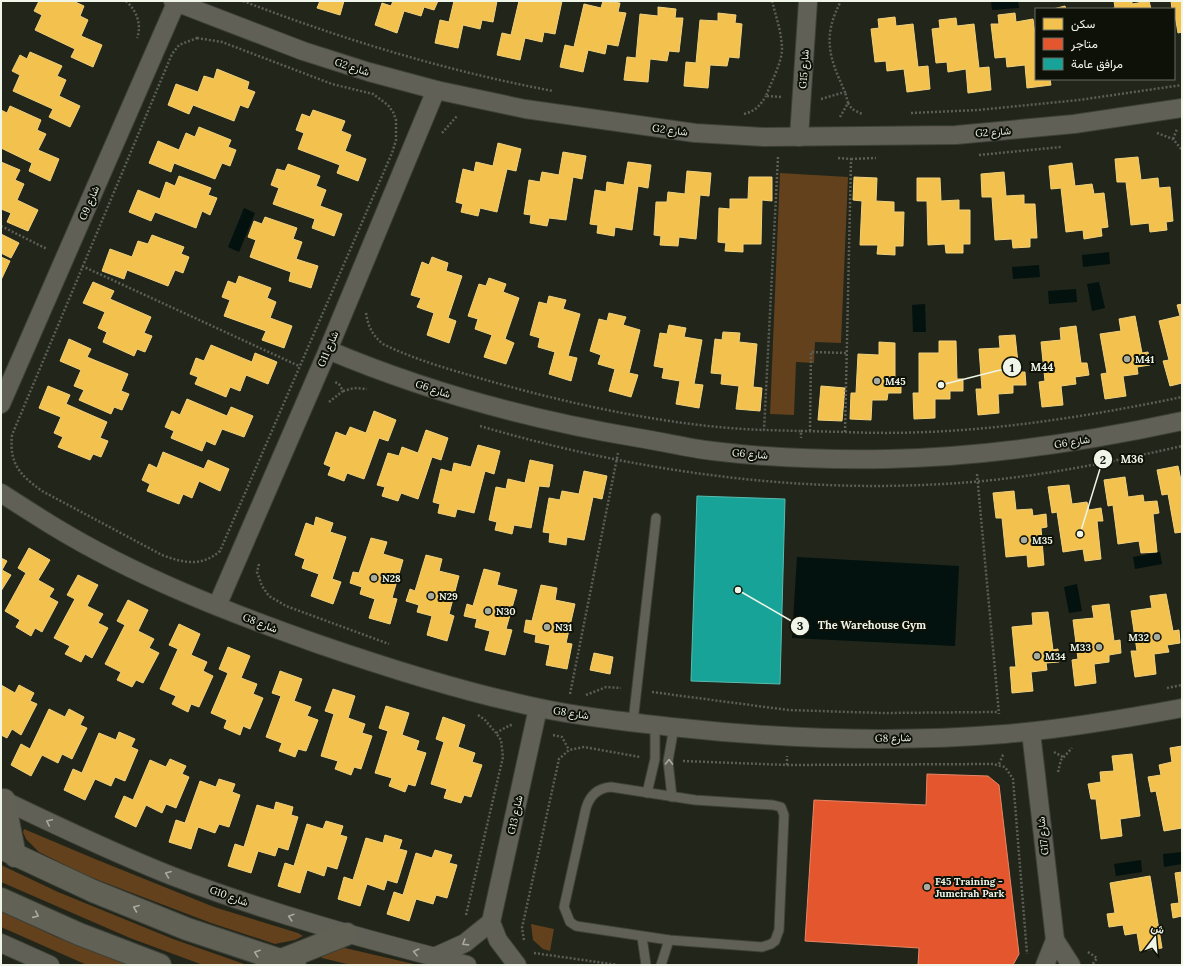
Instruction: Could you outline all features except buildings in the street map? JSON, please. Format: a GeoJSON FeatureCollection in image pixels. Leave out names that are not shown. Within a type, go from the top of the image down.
{"type":"FeatureCollection","features":[{"type":"Feature","properties":{"kind":"street","name":"G15 شارع"},"geometry":{"type":"LineString","coordinates":[[799,137],[808,1]]}},
{"type":"Feature","properties":{"kind":"street","name":"G2 شارع"},"geometry":{"type":"LineString","coordinates":[[175,2],[303,51],[369,72],[436,90],[525,108],[613,122],[729,136],[838,137],[942,135],[1015,130],[1103,120],[1182,108]]}},
{"type":"Feature","properties":{"kind":"street","name":"G9 شارع"},"geometry":{"type":"LineString","coordinates":[[1,404],[175,2]]}},
{"type":"Feature","properties":{"kind":"street","name":"G11 شارع"},"geometry":{"type":"LineString","coordinates":[[217,606],[318,374],[436,90]]}},
{"type":"Feature","properties":{"kind":"street","name":"G6 شارع"},"geometry":{"type":"LineString","coordinates":[[328,350],[394,376],[485,405],[578,428],[713,451],[800,458],[888,459],[975,454],[1078,441],[1182,421]]}},
{"type":"Feature","properties":{"kind":"street","name":"G8 شارع"},"geometry":{"type":"LineString","coordinates":[[1,492],[55,527],[128,566],[217,606],[351,656],[432,680],[538,708],[674,727],[788,736],[857,739],[1032,732],[1117,720],[1182,708]]}},
{"type":"Feature","properties":{"kind":"street","name":"G13 شارع"},"geometry":{"type":"LineString","coordinates":[[491,922],[538,708]]}},
{"type":"Feature","properties":{"kind":"street","name":"G17 شارع"},"geometry":{"type":"LineString","coordinates":[[1032,732],[1055,940],[1071,965]]}},
{"type":"Feature","properties":{"kind":"street"},"geometry":{"type":"LineString","coordinates":[[2,800],[8,852],[93,891],[158,917],[287,963],[346,934]]}},
{"type":"Feature","properties":{"kind":"street","name":"G10 شارع"},"geometry":{"type":"LineString","coordinates":[[2,800],[87,840],[172,875],[258,907],[346,934],[467,965]]}},
{"type":"Feature","properties":{"kind":"street"},"geometry":{"type":"LineString","coordinates":[[1,899],[79,934],[160,965]]}},
{"type":"Feature","properties":{"kind":"street"},"geometry":{"type":"LineString","coordinates":[[434,957],[465,943],[491,922],[498,940],[517,965]]}},
{"type":"Feature","properties":{"kind":"street","name":"G17 شارع"},"geometry":{"type":"LineString","coordinates":[[1045,965],[1055,940]]}},
{"type":"Feature","properties":{"kind":"street"},"geometry":{"type":"LineString","coordinates":[[1,943],[24,959],[50,965]]}},
{"type":"Feature","properties":{"kind":"lane"},"geometry":{"type":"LineString","coordinates":[[633,722],[656,518]]}},
{"type":"Feature","properties":{"kind":"lane"},"geometry":{"type":"LineString","coordinates":[[647,793],[655,759],[654,725]]}},
{"type":"Feature","properties":{"kind":"lane"},"geometry":{"type":"LineString","coordinates":[[672,797],[668,760],[674,727]]}},
{"type":"Feature","properties":{"kind":"lane"},"geometry":{"type":"LineString","coordinates":[[611,787],[672,797],[777,805],[781,807],[784,815],[779,930],[775,941],[771,944],[762,947],[669,940],[576,926],[570,922],[564,907],[586,808],[592,795],[598,790],[611,787]]}},
{"type":"Feature","properties":{"kind":"lane"},"geometry":{"type":"LineString","coordinates":[[642,937],[646,965]]}},
{"type":"Feature","properties":{"kind":"lane"},"geometry":{"type":"LineString","coordinates":[[661,965],[669,940]]}},
{"type":"Feature","properties":{"kind":"path"},"geometry":{"type":"LineString","coordinates":[[126,1],[136,13]]}},
{"type":"Feature","properties":{"kind":"path"},"geometry":{"type":"LineString","coordinates":[[243,1],[307,26],[436,65],[556,91]]}},
{"type":"Feature","properties":{"kind":"path"},"geometry":{"type":"LineString","coordinates":[[906,114],[1001,108],[1079,100],[1182,85]]}},
{"type":"Feature","properties":{"kind":"path"},"geometry":{"type":"LineString","coordinates":[[740,115],[752,112],[761,104],[766,96]]}},
{"type":"Feature","properties":{"kind":"path"},"geometry":{"type":"LineString","coordinates":[[848,102],[852,109],[858,113],[866,115]]}},
{"type":"Feature","properties":{"kind":"path"},"geometry":{"type":"LineString","coordinates":[[838,137],[837,158],[851,159],[845,432]]}},
{"type":"Feature","properties":{"kind":"path"},"geometry":{"type":"LineString","coordinates":[[764,430],[777,157],[785,157]]}},
{"type":"Feature","properties":{"kind":"path"},"geometry":{"type":"LineString","coordinates":[[1,226],[65,259],[339,384]]}},
{"type":"Feature","properties":{"kind":"path"},"geometry":{"type":"LineString","coordinates":[[370,329],[379,341],[394,350],[458,372],[517,388],[648,417],[764,430],[918,433],[987,429],[1056,421],[1182,397]]}},
{"type":"Feature","properties":{"kind":"path"},"geometry":{"type":"LineString","coordinates":[[810,431],[811,352],[847,353]]}},
{"type":"Feature","properties":{"kind":"path"},"geometry":{"type":"LineString","coordinates":[[800,458],[801,431]]}},
{"type":"Feature","properties":{"kind":"path"},"geometry":{"type":"LineString","coordinates":[[567,712],[621,435]]}},
{"type":"Feature","properties":{"kind":"path"},"geometry":{"type":"LineString","coordinates":[[975,454],[1002,734]]}},
{"type":"Feature","properties":{"kind":"path"},"geometry":{"type":"LineString","coordinates":[[16,466],[25,479],[42,492],[162,555],[178,561],[201,562]]}},
{"type":"Feature","properties":{"kind":"path"},"geometry":{"type":"LineString","coordinates":[[262,586],[269,596],[286,606],[391,645]]}},
{"type":"Feature","properties":{"kind":"path"},"geometry":{"type":"LineString","coordinates":[[1161,690],[1182,685]]}},
{"type":"Feature","properties":{"kind":"path"},"geometry":{"type":"LineString","coordinates":[[583,695],[593,693],[606,687],[788,710],[881,713],[1006,712]]}},
{"type":"Feature","properties":{"kind":"path"},"geometry":{"type":"LineString","coordinates":[[563,692],[577,694]]}},
{"type":"Feature","properties":{"kind":"path"},"geometry":{"type":"LineString","coordinates":[[465,918],[503,757],[502,744],[496,733],[510,726],[533,731]]}},
{"type":"Feature","properties":{"kind":"path"},"geometry":{"type":"LineString","coordinates":[[787,765],[788,736]]}},
{"type":"Feature","properties":{"kind":"path"},"geometry":{"type":"LineString","coordinates":[[1058,778],[1060,760],[1066,752],[1075,746]]}},
{"type":"Feature","properties":{"kind":"path"},"geometry":{"type":"LineString","coordinates":[[527,946],[524,940],[522,928],[559,759],[568,750],[584,747],[655,759]]}},
{"type":"Feature","properties":{"kind":"path"},"geometry":{"type":"LineString","coordinates":[[668,760],[787,765],[994,764],[1005,767],[1013,779],[1026,958]]}},
{"type":"Feature","properties":{"kind":"path"},"geometry":{"type":"LineString","coordinates":[[1084,948],[1097,958],[1092,965]]}},
{"type":"Feature","properties":{"kind":"path"},"geometry":{"type":"LineString","coordinates":[[531,952],[618,965]]}},
{"type":"Feature","properties":{"kind":"shaded area"},"geometry":{"type":"Polygon","coordinates":[[[991,1],[1018,1],[1019,8],[992,10],[991,1]]]}},
{"type":"Feature","properties":{"kind":"shaded area"},"geometry":{"type":"Polygon","coordinates":[[[780,173],[848,177],[841,343],[815,342],[814,363],[796,362],[794,415],[770,414],[780,173]]]}},
{"type":"Feature","properties":{"kind":"shaded area"},"geometry":{"type":"Polygon","coordinates":[[[244,208],[255,213],[239,252],[228,247],[244,208]]]}},
{"type":"Feature","properties":{"kind":"shaded area"},"geometry":{"type":"Polygon","coordinates":[[[1109,252],[1110,264],[1083,267],[1082,255],[1109,252]]]}},
{"type":"Feature","properties":{"kind":"shaded area"},"geometry":{"type":"Polygon","coordinates":[[[1039,265],[1040,277],[1013,279],[1012,267],[1039,265]]]}},
{"type":"Feature","properties":{"kind":"shaded area"},"geometry":{"type":"Polygon","coordinates":[[[1099,282],[1105,308],[1092,311],[1087,284],[1099,282]]]}},
{"type":"Feature","properties":{"kind":"shaded area"},"geometry":{"type":"Polygon","coordinates":[[[1076,289],[1077,302],[1049,304],[1048,291],[1076,289]]]}},
{"type":"Feature","properties":{"kind":"shaded area"},"geometry":{"type":"Polygon","coordinates":[[[925,304],[926,332],[913,332],[912,305],[925,304]]]}},
{"type":"Feature","properties":{"kind":"shaded area"},"geometry":{"type":"Polygon","coordinates":[[[1160,552],[1162,564],[1135,569],[1133,557],[1160,552]]]}},
{"type":"Feature","properties":{"kind":"shaded area"},"geometry":{"type":"Polygon","coordinates":[[[797,557],[959,566],[955,646],[792,638],[797,557]]]}},
{"type":"Feature","properties":{"kind":"shaded area"},"geometry":{"type":"Polygon","coordinates":[[[1077,584],[1082,611],[1069,613],[1064,587],[1077,584]]]}},
{"type":"Feature","properties":{"kind":"shaded area"},"geometry":{"type":"Polygon","coordinates":[[[24,829],[214,907],[298,933],[303,936],[295,940],[275,944],[211,923],[85,875],[39,852],[26,839],[23,832],[24,829]]]}},
{"type":"Feature","properties":{"kind":"shaded area"},"geometry":{"type":"Polygon","coordinates":[[[1182,852],[1182,864],[1164,867],[1163,854],[1182,852]]]}},
{"type":"Feature","properties":{"kind":"shaded area"},"geometry":{"type":"Polygon","coordinates":[[[1141,860],[1142,872],[1116,876],[1114,864],[1141,860]]]}},
{"type":"Feature","properties":{"kind":"shaded area"},"geometry":{"type":"Polygon","coordinates":[[[1,865],[58,892],[173,939],[247,965],[203,965],[130,938],[1,882],[1,865]]]}},
{"type":"Feature","properties":{"kind":"shaded area"},"geometry":{"type":"Polygon","coordinates":[[[1,911],[56,937],[133,965],[87,965],[1,927],[1,911]]]}},
{"type":"Feature","properties":{"kind":"shaded area"},"geometry":{"type":"Polygon","coordinates":[[[531,924],[554,929],[550,951],[543,949],[533,940],[531,924]]]}},
{"type":"Feature","properties":{"kind":"shaded area"},"geometry":{"type":"Polygon","coordinates":[[[332,948],[345,948],[418,965],[351,965],[322,958],[320,953],[332,948]]]}},
{"type":"Feature","properties":{"kind":"place","name":"M41"},"geometry":{"type":"Point","coordinates":[1127,359]}},
{"type":"Feature","properties":{"kind":"place","name":"M45"},"geometry":{"type":"Point","coordinates":[877,381]}},
{"type":"Feature","properties":{"kind":"place","name":"M44"},"geometry":{"type":"Point","coordinates":[941,385]}},
{"type":"Feature","properties":{"kind":"place","name":"M36"},"geometry":{"type":"Point","coordinates":[1080,534]}},
{"type":"Feature","properties":{"kind":"place","name":"M35"},"geometry":{"type":"Point","coordinates":[1024,540]}},
{"type":"Feature","properties":{"kind":"place","name":"N28"},"geometry":{"type":"Point","coordinates":[374,578]}},
{"type":"Feature","properties":{"kind":"place","name":"The Warehouse Gym"},"geometry":{"type":"Point","coordinates":[738,590]}},
{"type":"Feature","properties":{"kind":"place","name":"N29"},"geometry":{"type":"Point","coordinates":[431,596]}},
{"type":"Feature","properties":{"kind":"place","name":"N30"},"geometry":{"type":"Point","coordinates":[488,611]}},
{"type":"Feature","properties":{"kind":"place","name":"N31"},"geometry":{"type":"Point","coordinates":[547,627]}},
{"type":"Feature","properties":{"kind":"place","name":"M32"},"geometry":{"type":"Point","coordinates":[1157,637]}},
{"type":"Feature","properties":{"kind":"place","name":"M33"},"geometry":{"type":"Point","coordinates":[1099,647]}},
{"type":"Feature","properties":{"kind":"place","name":"M34"},"geometry":{"type":"Point","coordinates":[1037,656]}},
{"type":"Feature","properties":{"kind":"place","name":"F45 Training - Jumeirah Park"},"geometry":{"type":"Point","coordinates":[927,887]}}]}
